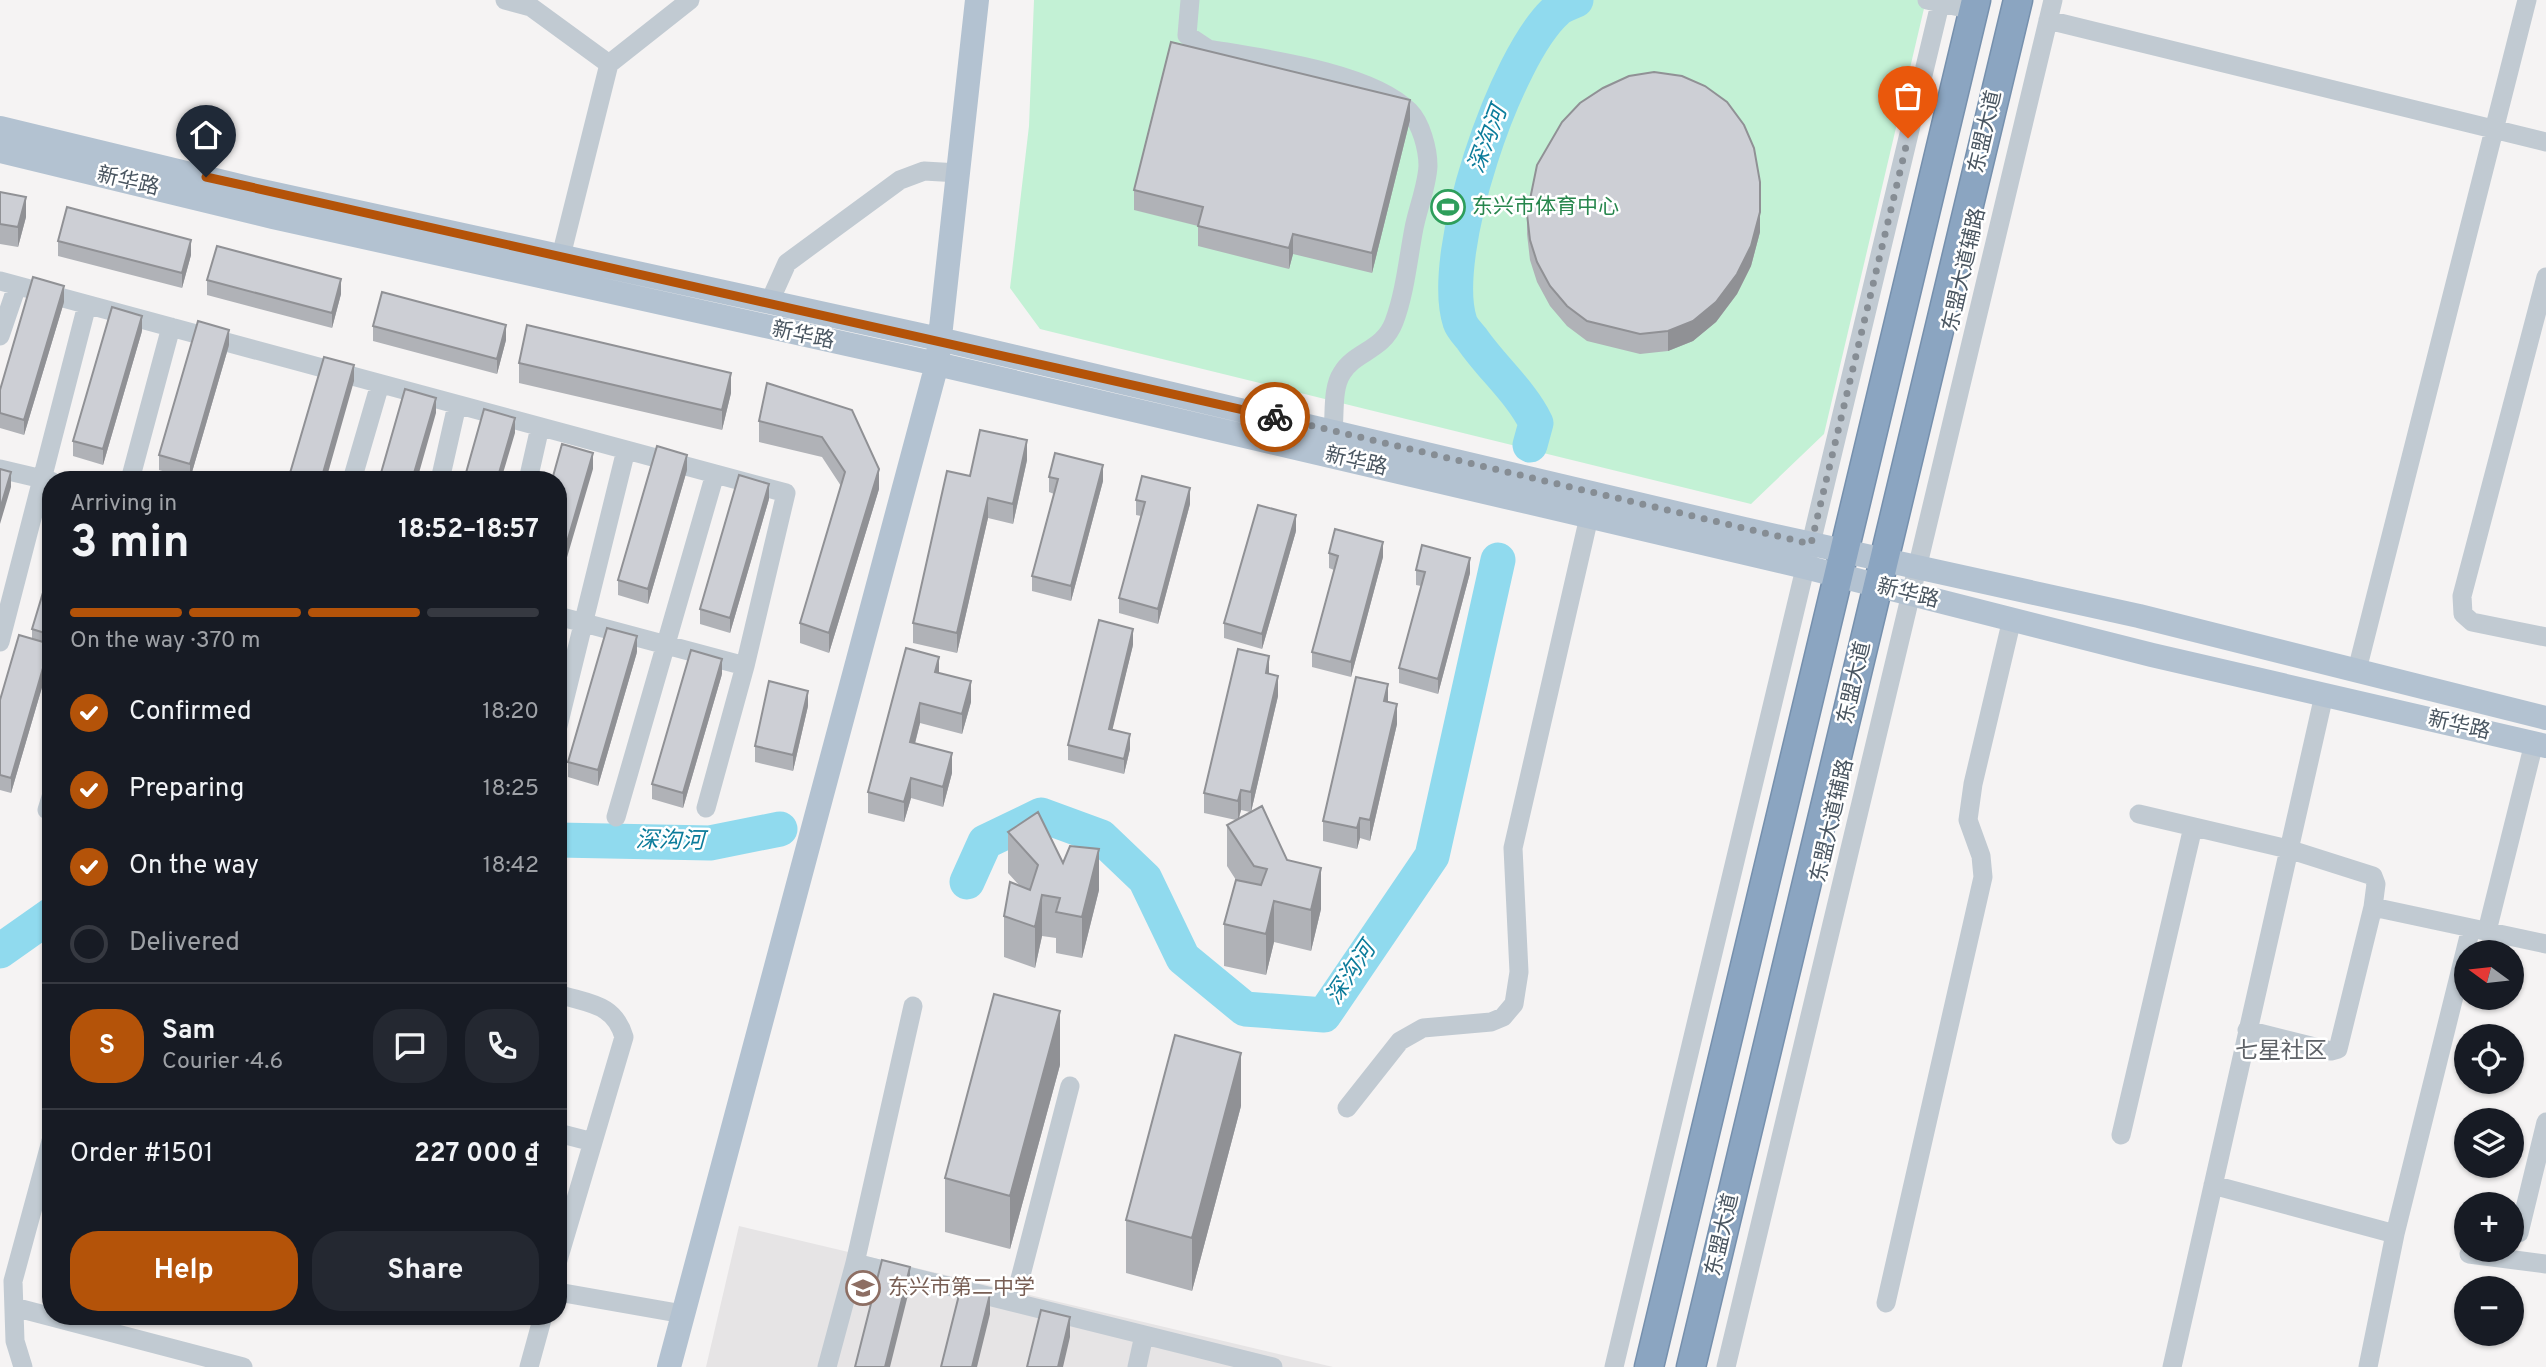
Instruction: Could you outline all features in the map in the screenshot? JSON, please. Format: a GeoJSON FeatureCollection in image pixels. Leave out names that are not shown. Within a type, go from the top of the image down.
{"type":"FeatureCollection","features":[{"type":"Feature","properties":{"kind":"highway","name":"东盟大道"},"geometry":{"type":"LineString","coordinates":[[1691,1367],[2018,0]]}},
{"type":"Feature","properties":{"kind":"highway","name":"东盟大道"},"geometry":{"type":"LineString","coordinates":[[1649,1367],[1974,5]]}},
{"type":"Feature","properties":{"kind":"main road"},"geometry":{"type":"LineString","coordinates":[[669,1367],[938,352],[977,0]]}},
{"type":"Feature","properties":{"kind":"main road","name":"新华路"},"geometry":{"type":"LineString","coordinates":[[0,128],[257,190],[769,303],[938,352],[1589,517],[1808,556]]}},
{"type":"Feature","properties":{"kind":"main road","name":"新华路"},"geometry":{"type":"LineString","coordinates":[[0,151],[273,217],[1333,431],[1841,564],[1881,573],[1917,568],[2139,617],[2546,718]]}},
{"type":"Feature","properties":{"kind":"main road","name":"新华路"},"geometry":{"type":"LineString","coordinates":[[1881,573],[1911,595],[2324,695],[2540,744]]}},
{"type":"Feature","properties":{"kind":"street"},"geometry":{"type":"LineString","coordinates":[[505,0],[531,7],[610,64]]}},
{"type":"Feature","properties":{"kind":"street"},"geometry":{"type":"LineString","coordinates":[[561,256],[610,64],[690,0]]}},
{"type":"Feature","properties":{"kind":"street"},"geometry":{"type":"LineString","coordinates":[[1190,0],[1187,35],[1197,44],[1208,49],[1286,63],[1364,84],[1388,94],[1410,112],[1421,131],[1428,164],[1394,323],[1370,352],[1356,358],[1342,373],[1337,385],[1333,431]]}},
{"type":"Feature","properties":{"kind":"street","name":"东盟大道辅路"},"geometry":{"type":"LineString","coordinates":[[1726,1367],[2053,0]]}},
{"type":"Feature","properties":{"kind":"street"},"geometry":{"type":"LineString","coordinates":[[2357,670],[2527,0]]}},
{"type":"Feature","properties":{"kind":"street"},"geometry":{"type":"LineString","coordinates":[[1614,1367],[1808,556],[1936,1],[1974,5]]}},
{"type":"Feature","properties":{"kind":"street"},"geometry":{"type":"LineString","coordinates":[[2048,20],[2161,45],[2546,142]]}},
{"type":"Feature","properties":{"kind":"street"},"geometry":{"type":"LineString","coordinates":[[769,303],[787,263],[900,180],[924,171],[959,173]]}},
{"type":"Feature","properties":{"kind":"street"},"geometry":{"type":"LineString","coordinates":[[2546,277],[2462,596],[2463,614],[2472,622],[2546,637]]}},
{"type":"Feature","properties":{"kind":"street"},"geometry":{"type":"LineString","coordinates":[[0,336],[8,283],[786,493],[745,666],[706,808]]}},
{"type":"Feature","properties":{"kind":"street"},"geometry":{"type":"LineString","coordinates":[[48,471],[88,305]]}},
{"type":"Feature","properties":{"kind":"street"},"geometry":{"type":"LineString","coordinates":[[132,471],[171,327]]}},
{"type":"Feature","properties":{"kind":"street"},"geometry":{"type":"LineString","coordinates":[[355,471],[380,384]]}},
{"type":"Feature","properties":{"kind":"street"},"geometry":{"type":"LineString","coordinates":[[442,471],[457,405]]}},
{"type":"Feature","properties":{"kind":"street"},"geometry":{"type":"LineString","coordinates":[[530,471],[540,427]]}},
{"type":"Feature","properties":{"kind":"street"},"geometry":{"type":"LineString","coordinates":[[567,689],[626,450]]}},
{"type":"Feature","properties":{"kind":"street"},"geometry":{"type":"LineString","coordinates":[[0,468],[42,479]]}},
{"type":"Feature","properties":{"kind":"street"},"geometry":{"type":"LineString","coordinates":[[616,817],[715,474]]}},
{"type":"Feature","properties":{"kind":"street"},"geometry":{"type":"LineString","coordinates":[[0,642],[42,494]]}},
{"type":"Feature","properties":{"kind":"street"},"geometry":{"type":"LineString","coordinates":[[1347,1108],[1399,1041],[1423,1028],[1490,1022],[1503,1017],[1514,1004],[1519,972],[1513,848],[1589,517]]}},
{"type":"Feature","properties":{"kind":"street"},"geometry":{"type":"LineString","coordinates":[[567,618],[745,666]]}},
{"type":"Feature","properties":{"kind":"street"},"geometry":{"type":"LineString","coordinates":[[1886,1303],[1983,877],[1981,856],[1968,820],[1972,784],[2012,620]]}},
{"type":"Feature","properties":{"kind":"street"},"geometry":{"type":"LineString","coordinates":[[2172,1367],[2324,695]]}},
{"type":"Feature","properties":{"kind":"street"},"geometry":{"type":"LineString","coordinates":[[2368,1367],[2395,1234],[2479,930],[2540,744]]}},
{"type":"Feature","properties":{"kind":"street"},"geometry":{"type":"LineString","coordinates":[[2139,814],[2288,849],[2373,876],[2376,884],[2373,907],[2338,1049],[2331,1051],[2247,1030]]}},
{"type":"Feature","properties":{"kind":"street"},"geometry":{"type":"LineString","coordinates":[[2121,1135],[2193,827]]}},
{"type":"Feature","properties":{"kind":"street"},"geometry":{"type":"LineString","coordinates":[[2373,907],[2546,944]]}},
{"type":"Feature","properties":{"kind":"street"},"geometry":{"type":"LineString","coordinates":[[567,997],[607,1010],[619,1018],[624,1037],[567,1230]]}},
{"type":"Feature","properties":{"kind":"street"},"geometry":{"type":"LineString","coordinates":[[827,1367],[855,1263],[913,1006]]}},
{"type":"Feature","properties":{"kind":"street"},"geometry":{"type":"LineString","coordinates":[[1014,1302],[1070,1086]]}},
{"type":"Feature","properties":{"kind":"street"},"geometry":{"type":"LineString","coordinates":[[2524,1212],[2546,1122]]}},
{"type":"Feature","properties":{"kind":"street"},"geometry":{"type":"LineString","coordinates":[[567,1135],[593,1142]]}},
{"type":"Feature","properties":{"kind":"street"},"geometry":{"type":"LineString","coordinates":[[23,1367],[15,1341],[13,1281],[42,1176]]}},
{"type":"Feature","properties":{"kind":"street"},"geometry":{"type":"LineString","coordinates":[[2213,1185],[2395,1234]]}},
{"type":"Feature","properties":{"kind":"street"},"geometry":{"type":"LineString","coordinates":[[2524,1261],[2546,1264]]}},
{"type":"Feature","properties":{"kind":"street"},"geometry":{"type":"LineString","coordinates":[[855,1263],[1273,1367]]}},
{"type":"Feature","properties":{"kind":"street"},"geometry":{"type":"LineString","coordinates":[[567,1294],[683,1314]]}},
{"type":"Feature","properties":{"kind":"street"},"geometry":{"type":"LineString","coordinates":[[14,1307],[42,1314]]}},
{"type":"Feature","properties":{"kind":"street"},"geometry":{"type":"LineString","coordinates":[[83,1325],[243,1367]]}},
{"type":"Feature","properties":{"kind":"street"},"geometry":{"type":"LineString","coordinates":[[529,1367],[541,1325]]}},
{"type":"Feature","properties":{"kind":"street"},"geometry":{"type":"LineString","coordinates":[[1137,1367],[1144,1335]]}},
{"type":"Feature","properties":{"kind":"shaded area","name":"东兴市第二中学"},"geometry":{"type":"Polygon","coordinates":[[[739,1226],[1333,1367],[706,1367],[739,1226]]]}},
{"type":"Feature","properties":{"kind":"green space","name":"东兴市体育中心"},"geometry":{"type":"Polygon","coordinates":[[[1034,0],[1926,0],[1824,434],[1751,504],[1040,329],[1010,288],[1029,126],[1034,0]]]}},
{"type":"Feature","properties":{"kind":"building"},"geometry":{"type":"Polygon","coordinates":[[[1171,42],[1410,100],[1372,253],[1293,234],[1289,248],[1198,226],[1203,207],[1134,190],[1171,42]]]}},
{"type":"Feature","properties":{"kind":"building"},"geometry":{"type":"Polygon","coordinates":[[[1654,72],[1682,76],[1705,86],[1727,102],[1744,125],[1754,148],[1760,182],[1760,212],[1751,246],[1737,274],[1716,302],[1693,321],[1668,331],[1640,334],[1587,321],[1567,306],[1550,286],[1537,262],[1530,240],[1527,214],[1537,165],[1562,122],[1580,103],[1603,88],[1629,76],[1654,72]]]}},
{"type":"Feature","properties":{"kind":"building"},"geometry":{"type":"Polygon","coordinates":[[[0,192],[26,197],[18,227],[0,224],[0,192]]]}},
{"type":"Feature","properties":{"kind":"building"},"geometry":{"type":"Polygon","coordinates":[[[67,207],[191,240],[182,273],[58,241],[67,207]]]}},
{"type":"Feature","properties":{"kind":"building"},"geometry":{"type":"Polygon","coordinates":[[[217,246],[341,279],[332,313],[207,280],[217,246]]]}},
{"type":"Feature","properties":{"kind":"building"},"geometry":{"type":"Polygon","coordinates":[[[33,277],[64,286],[24,420],[0,413],[0,390],[33,277]]]}},
{"type":"Feature","properties":{"kind":"building"},"geometry":{"type":"Polygon","coordinates":[[[382,292],[506,325],[497,359],[373,326],[382,292]]]}},
{"type":"Feature","properties":{"kind":"building"},"geometry":{"type":"Polygon","coordinates":[[[112,307],[142,316],[103,449],[73,441],[112,307]]]}},
{"type":"Feature","properties":{"kind":"building"},"geometry":{"type":"Polygon","coordinates":[[[198,321],[229,330],[190,464],[159,455],[198,321]]]}},
{"type":"Feature","properties":{"kind":"building"},"geometry":{"type":"Polygon","coordinates":[[[527,325],[731,373],[722,410],[519,363],[527,325]]]}},
{"type":"Feature","properties":{"kind":"building"},"geometry":{"type":"Polygon","coordinates":[[[324,357],[354,365],[324,471],[291,471],[324,357]]]}},
{"type":"Feature","properties":{"kind":"building"},"geometry":{"type":"Polygon","coordinates":[[[767,383],[852,410],[879,469],[829,633],[800,623],[845,472],[822,437],[759,421],[767,383]]]}},
{"type":"Feature","properties":{"kind":"building"},"geometry":{"type":"Polygon","coordinates":[[[405,389],[436,398],[415,471],[382,471],[405,389]]]}},
{"type":"Feature","properties":{"kind":"building"},"geometry":{"type":"Polygon","coordinates":[[[484,409],[515,418],[500,471],[467,471],[484,409]]]}},
{"type":"Feature","properties":{"kind":"building"},"geometry":{"type":"Polygon","coordinates":[[[980,430],[1027,440],[1013,504],[988,498],[957,633],[913,623],[947,471],[970,476],[980,430]]]}},
{"type":"Feature","properties":{"kind":"building"},"geometry":{"type":"Polygon","coordinates":[[[562,444],[593,453],[567,542],[567,471],[554,471],[562,444]]]}},
{"type":"Feature","properties":{"kind":"building"},"geometry":{"type":"Polygon","coordinates":[[[657,446],[687,455],[648,589],[618,580],[657,446]]]}},
{"type":"Feature","properties":{"kind":"building"},"geometry":{"type":"Polygon","coordinates":[[[1055,453],[1103,465],[1071,586],[1032,576],[1058,479],[1049,477],[1055,453]]]}},
{"type":"Feature","properties":{"kind":"building"},"geometry":{"type":"Polygon","coordinates":[[[0,469],[11,472],[0,509],[0,469]]]}},
{"type":"Feature","properties":{"kind":"building"},"geometry":{"type":"Polygon","coordinates":[[[739,475],[769,484],[730,618],[700,609],[739,475]]]}},
{"type":"Feature","properties":{"kind":"building"},"geometry":{"type":"Polygon","coordinates":[[[1142,476],[1190,488],[1158,609],[1119,598],[1145,502],[1136,500],[1142,476]]]}},
{"type":"Feature","properties":{"kind":"building"},"geometry":{"type":"Polygon","coordinates":[[[1258,505],[1296,515],[1262,634],[1224,623],[1258,505]]]}},
{"type":"Feature","properties":{"kind":"building"},"geometry":{"type":"Polygon","coordinates":[[[1335,529],[1383,542],[1351,662],[1312,652],[1338,556],[1329,553],[1335,529]]]}},
{"type":"Feature","properties":{"kind":"building"},"geometry":{"type":"Polygon","coordinates":[[[1422,545],[1470,558],[1438,679],[1399,668],[1425,572],[1416,570],[1422,545]]]}},
{"type":"Feature","properties":{"kind":"building"},"geometry":{"type":"Polygon","coordinates":[[[42,596],[42,632],[32,629],[42,596]]]}},
{"type":"Feature","properties":{"kind":"building"},"geometry":{"type":"Polygon","coordinates":[[[1099,620],[1133,629],[1109,729],[1130,734],[1124,759],[1068,745],[1099,620]]]}},
{"type":"Feature","properties":{"kind":"building"},"geometry":{"type":"Polygon","coordinates":[[[607,628],[637,636],[598,770],[568,762],[607,628]]]}},
{"type":"Feature","properties":{"kind":"building"},"geometry":{"type":"Polygon","coordinates":[[[19,635],[42,642],[42,671],[11,778],[0,775],[0,700],[19,635]]]}},
{"type":"Feature","properties":{"kind":"building"},"geometry":{"type":"Polygon","coordinates":[[[906,648],[939,657],[935,672],[971,681],[962,714],[920,703],[910,742],[952,753],[943,787],[911,778],[904,802],[868,792],[906,648]]]}},
{"type":"Feature","properties":{"kind":"building"},"geometry":{"type":"Polygon","coordinates":[[[1238,649],[1269,656],[1266,673],[1278,676],[1251,792],[1241,790],[1238,801],[1204,793],[1238,649]]]}},
{"type":"Feature","properties":{"kind":"building"},"geometry":{"type":"Polygon","coordinates":[[[691,650],[722,659],[683,793],[652,784],[691,650]]]}},
{"type":"Feature","properties":{"kind":"building"},"geometry":{"type":"Polygon","coordinates":[[[1356,677],[1388,684],[1384,701],[1397,704],[1370,820],[1360,818],[1357,828],[1323,821],[1356,677]]]}},
{"type":"Feature","properties":{"kind":"building"},"geometry":{"type":"Polygon","coordinates":[[[769,681],[808,691],[793,755],[755,746],[769,681]]]}},
{"type":"Feature","properties":{"kind":"building"},"geometry":{"type":"Polygon","coordinates":[[[1262,806],[1287,860],[1321,868],[1311,910],[1274,901],[1266,934],[1224,924],[1236,880],[1261,885],[1267,869],[1254,866],[1227,825],[1262,806]]]}},
{"type":"Feature","properties":{"kind":"building"},"geometry":{"type":"Polygon","coordinates":[[[1038,812],[1063,863],[1070,846],[1099,849],[1082,917],[1056,912],[1060,898],[1042,895],[1035,927],[1004,916],[1010,882],[1030,890],[1038,865],[1008,832],[1038,812]]]}},
{"type":"Feature","properties":{"kind":"building"},"geometry":{"type":"Polygon","coordinates":[[[994,994],[1060,1011],[1010,1196],[945,1178],[994,994]]]}},
{"type":"Feature","properties":{"kind":"building"},"geometry":{"type":"Polygon","coordinates":[[[1175,1035],[1241,1053],[1192,1238],[1126,1220],[1175,1035]]]}},
{"type":"Feature","properties":{"kind":"building"},"geometry":{"type":"Polygon","coordinates":[[[882,1260],[910,1267],[885,1367],[855,1367],[882,1260]]]}},
{"type":"Feature","properties":{"kind":"building"},"geometry":{"type":"Polygon","coordinates":[[[961,1287],[990,1294],[972,1367],[941,1367],[961,1287]]]}},
{"type":"Feature","properties":{"kind":"building"},"geometry":{"type":"Polygon","coordinates":[[[1041,1310],[1070,1317],[1058,1367],[1027,1367],[1041,1310]]]}},
{"type":"Feature","properties":{"kind":"waterway","name":"深沟河"},"geometry":{"type":"LineString","coordinates":[[1530,445],[1536,423],[1530,412],[1460,322],[1456,291],[1459,251],[1467,206],[1481,158],[1517,69],[1537,34],[1557,10],[1576,0]]}},
{"type":"Feature","properties":{"kind":"waterway","name":"深沟河"},"geometry":{"type":"LineString","coordinates":[[967,882],[985,842],[1041,815],[1101,837],[1145,879],[1183,958],[1245,1009],[1324,1015],[1432,856],[1498,560]]}},
{"type":"Feature","properties":{"kind":"waterway","name":"深沟河"},"geometry":{"type":"LineString","coordinates":[[567,840],[710,843],[780,829]]}},
{"type":"Feature","properties":{"kind":"waterway","name":"深沟河"},"geometry":{"type":"LineString","coordinates":[[0,951],[42,921]]}},
{"type":"Feature","properties":{"kind":"way so far"},"geometry":{"type":"LineString","coordinates":[[1275,417],[1811,544],[1908,138]]}},
{"type":"Feature","properties":{"kind":"place","name":"东兴市体育中心"},"geometry":{"type":"Point","coordinates":[1448,207]}},
{"type":"Feature","properties":{"kind":"place","name":"东兴市第二中学"},"geometry":{"type":"Point","coordinates":[863,1288]}},
{"type":"Feature","properties":{"kind":"district","name":"七星社区"},"geometry":{"type":"Point","coordinates":[2281,1052]}},
{"type":"Feature","properties":{"kind":"route"},"geometry":{"type":"LineString","coordinates":[[206,177],[1275,417]]}}]}
